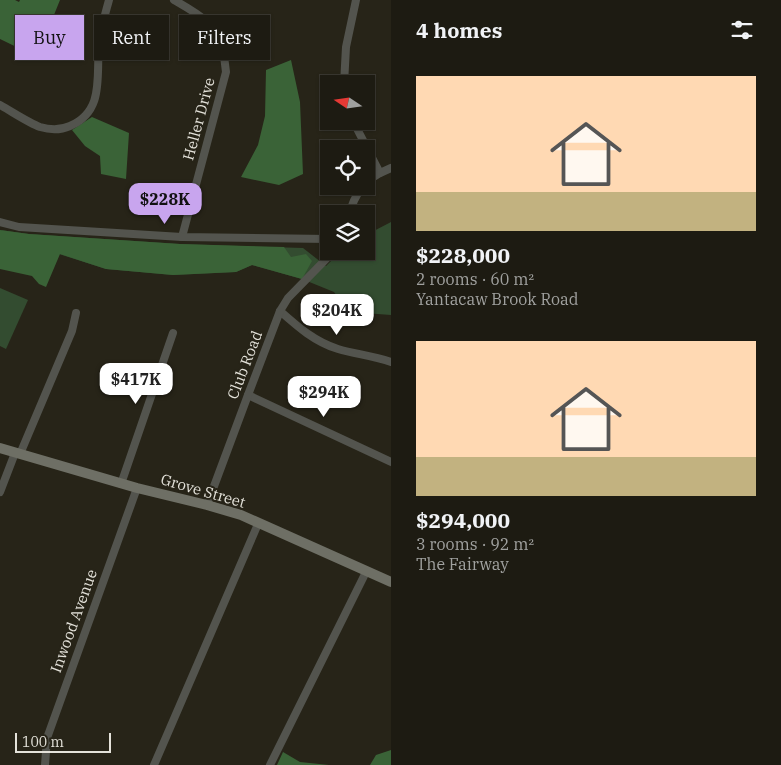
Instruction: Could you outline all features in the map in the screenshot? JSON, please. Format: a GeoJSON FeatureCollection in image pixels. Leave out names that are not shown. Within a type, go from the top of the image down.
{"type":"FeatureCollection","features":[{"type":"Feature","properties":{"kind":"main road","name":"Grove Street"},"geometry":{"type":"LineString","coordinates":[[0,448],[121,484],[241,515],[391,582]]}},
{"type":"Feature","properties":{"kind":"street"},"geometry":{"type":"LineString","coordinates":[[0,105],[40,127],[66,128],[85,116],[92,107],[96,97],[99,43],[102,23],[109,0]]}},
{"type":"Feature","properties":{"kind":"street","name":"Heller Drive"},"geometry":{"type":"LineString","coordinates":[[174,0],[194,12],[213,28],[223,46],[226,72],[182,237]]}},
{"type":"Feature","properties":{"kind":"street"},"geometry":{"type":"LineString","coordinates":[[344,75],[346,47],[356,0]]}},
{"type":"Feature","properties":{"kind":"street"},"geometry":{"type":"LineString","coordinates":[[358,130],[380,173]]}},
{"type":"Feature","properties":{"kind":"street"},"geometry":{"type":"LineString","coordinates":[[375,176],[391,168]]}},
{"type":"Feature","properties":{"kind":"street"},"geometry":{"type":"LineString","coordinates":[[0,222],[19,227],[182,237],[320,239]]}},
{"type":"Feature","properties":{"kind":"street","name":"Club Road"},"geometry":{"type":"LineString","coordinates":[[208,505],[280,311],[288,298],[325,260]]}},
{"type":"Feature","properties":{"kind":"street"},"geometry":{"type":"LineString","coordinates":[[280,311],[309,335],[324,343],[338,349],[391,362]]}},
{"type":"Feature","properties":{"kind":"street"},"geometry":{"type":"LineString","coordinates":[[0,492],[72,331],[76,313]]}},
{"type":"Feature","properties":{"kind":"street"},"geometry":{"type":"LineString","coordinates":[[121,484],[173,333]]}},
{"type":"Feature","properties":{"kind":"street"},"geometry":{"type":"LineString","coordinates":[[248,395],[391,462]]}},
{"type":"Feature","properties":{"kind":"street","name":"Inwood Avenue"},"geometry":{"type":"LineString","coordinates":[[45,765],[47,738],[137,488]]}},
{"type":"Feature","properties":{"kind":"street"},"geometry":{"type":"LineString","coordinates":[[154,765],[258,524]]}},
{"type":"Feature","properties":{"kind":"street"},"geometry":{"type":"LineString","coordinates":[[270,765],[366,572]]}},
{"type":"Feature","properties":{"kind":"green space"},"geometry":{"type":"Polygon","coordinates":[[[0,0],[15,0],[19,2],[20,0],[60,0],[54,15],[15,15],[15,46],[0,39],[0,0]]]}},
{"type":"Feature","properties":{"kind":"green space"},"geometry":{"type":"Polygon","coordinates":[[[291,60],[300,102],[303,174],[279,185],[241,177],[258,145],[265,116],[266,70],[291,60]]]}},
{"type":"Feature","properties":{"kind":"green space"},"geometry":{"type":"Polygon","coordinates":[[[92,117],[129,133],[126,179],[101,174],[100,156],[85,146],[72,130],[92,117]]]}},
{"type":"Feature","properties":{"kind":"green space"},"geometry":{"type":"Polygon","coordinates":[[[391,222],[391,315],[364,313],[345,307],[334,292],[302,279],[252,265],[236,272],[173,275],[106,269],[59,254],[0,230],[29,234],[180,244],[303,248],[326,266],[332,260],[375,260],[375,230],[391,222]]]}},
{"type":"Feature","properties":{"kind":"green space"},"geometry":{"type":"Polygon","coordinates":[[[0,230],[29,234],[180,244],[284,247],[291,257],[306,254],[312,261],[302,279],[252,265],[236,272],[173,275],[106,269],[60,254],[46,287],[39,284],[32,276],[0,269],[0,230]]]}},
{"type":"Feature","properties":{"kind":"green space"},"geometry":{"type":"Polygon","coordinates":[[[0,288],[28,300],[6,349],[0,346],[0,288]]]}},
{"type":"Feature","properties":{"kind":"green space"},"geometry":{"type":"Polygon","coordinates":[[[391,750],[391,765],[370,765],[376,755],[391,750]]]}},
{"type":"Feature","properties":{"kind":"green space"},"geometry":{"type":"Polygon","coordinates":[[[283,752],[300,762],[329,765],[277,765],[283,752]]]}}]}
